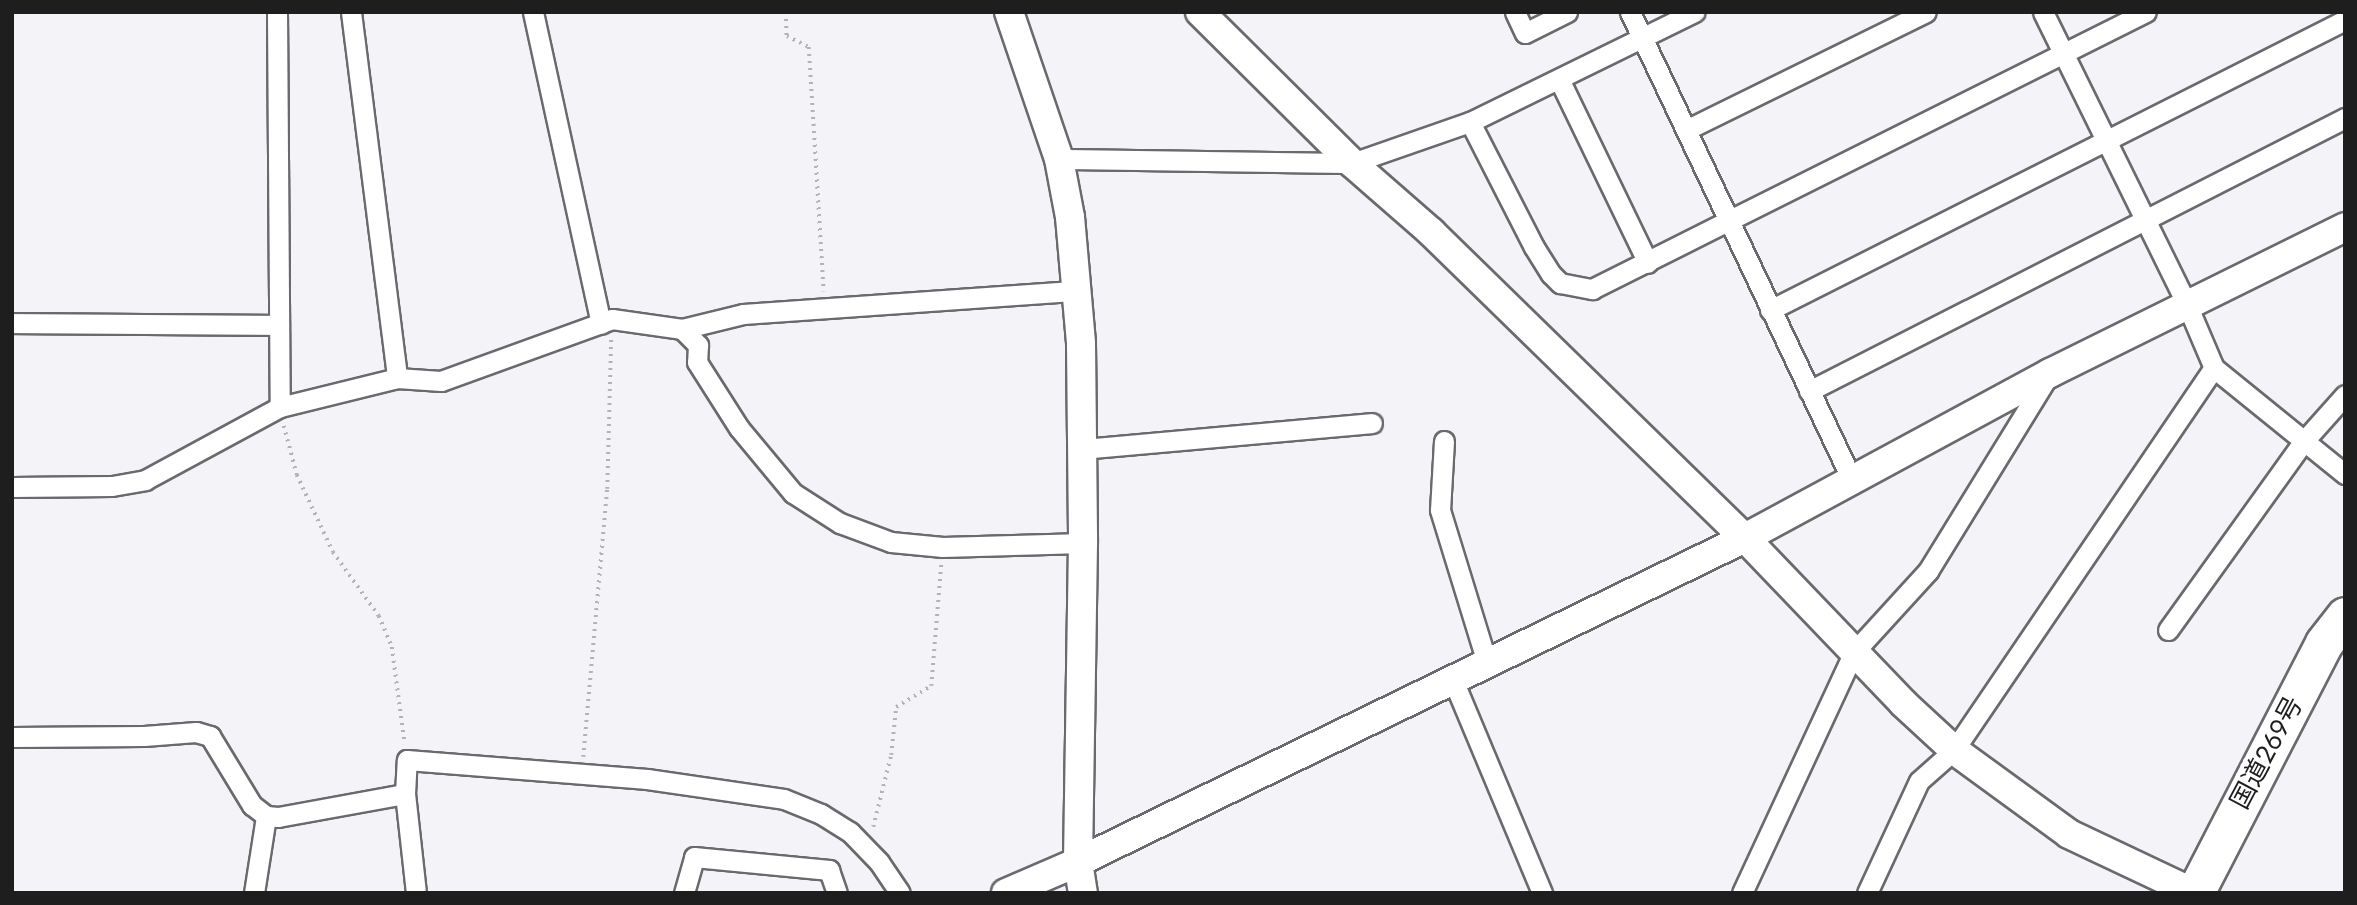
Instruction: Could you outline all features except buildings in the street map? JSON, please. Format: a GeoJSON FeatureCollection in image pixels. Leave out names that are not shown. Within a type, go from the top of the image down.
{"type":"FeatureCollection","features":[{"type":"Feature","properties":{"kind":"highway","name":"国道269号"},"geometry":{"type":"LineString","coordinates":[[2194,893],[2325,643],[2345,616]]}},
{"type":"Feature","properties":{"kind":"street"},"geometry":{"type":"LineString","coordinates":[[277,12],[279,407]]}},
{"type":"Feature","properties":{"kind":"street"},"geometry":{"type":"LineString","coordinates":[[351,12],[397,377]]}},
{"type":"Feature","properties":{"kind":"street"},"geometry":{"type":"LineString","coordinates":[[533,12],[606,321]]}},
{"type":"Feature","properties":{"kind":"street"},"geometry":{"type":"LineString","coordinates":[[1009,12],[1059,159],[1070,217],[1081,344],[1083,543],[1078,862],[1083,893]]}},
{"type":"Feature","properties":{"kind":"street"},"geometry":{"type":"LineString","coordinates":[[1200,12],[1352,163],[1431,232],[1745,538],[1854,652],[1954,750],[2069,834],[2194,893]]}},
{"type":"Feature","properties":{"kind":"street"},"geometry":{"type":"LineString","coordinates":[[1515,12],[1525,33],[1567,12]]}},
{"type":"Feature","properties":{"kind":"street"},"geometry":{"type":"LineString","coordinates":[[1630,12],[1852,480]]}},
{"type":"Feature","properties":{"kind":"street"},"geometry":{"type":"LineString","coordinates":[[1059,159],[1352,163],[1470,122],[1695,12]]}},
{"type":"Feature","properties":{"kind":"street"},"geometry":{"type":"LineString","coordinates":[[1686,130],[1926,12]]}},
{"type":"Feature","properties":{"kind":"street"},"geometry":{"type":"LineString","coordinates":[[2043,12],[2188,307],[2214,368],[2345,474]]}},
{"type":"Feature","properties":{"kind":"street"},"geometry":{"type":"LineString","coordinates":[[1470,122],[1534,247],[1560,283],[1592,289],[1730,223],[2146,12]]}},
{"type":"Feature","properties":{"kind":"street"},"geometry":{"type":"LineString","coordinates":[[1770,310],[2345,20]]}},
{"type":"Feature","properties":{"kind":"street"},"geometry":{"type":"LineString","coordinates":[[1559,79],[1648,263]]}},
{"type":"Feature","properties":{"kind":"street"},"geometry":{"type":"LineString","coordinates":[[1809,391],[2345,118]]}},
{"type":"Feature","properties":{"kind":"street"},"geometry":{"type":"LineString","coordinates":[[1006,893],[1078,862],[1745,538],[2050,373],[2345,227]]}},
{"type":"Feature","properties":{"kind":"street"},"geometry":{"type":"LineString","coordinates":[[12,486],[112,486],[145,480],[279,407],[397,377],[441,381],[606,321],[682,329],[743,314],[1076,291]]}},
{"type":"Feature","properties":{"kind":"street"},"geometry":{"type":"LineString","coordinates":[[12,323],[278,326]]}},
{"type":"Feature","properties":{"kind":"street"},"geometry":{"type":"LineString","coordinates":[[682,329],[698,345],[697,362],[739,428],[793,494],[840,523],[891,542],[943,547],[1083,543]]}},
{"type":"Feature","properties":{"kind":"street"},"geometry":{"type":"LineString","coordinates":[[1867,893],[1919,781],[1954,750],[2214,368]]}},
{"type":"Feature","properties":{"kind":"street"},"geometry":{"type":"LineString","coordinates":[[1742,893],[1854,652],[1928,571],[2050,373]]}},
{"type":"Feature","properties":{"kind":"street"},"geometry":{"type":"LineString","coordinates":[[2168,630],[2303,442],[2345,395]]}},
{"type":"Feature","properties":{"kind":"street"},"geometry":{"type":"LineString","coordinates":[[1082,449],[1372,423]]}},
{"type":"Feature","properties":{"kind":"street"},"geometry":{"type":"LineString","coordinates":[[1444,441],[1440,510],[1487,663]]}},
{"type":"Feature","properties":{"kind":"street"},"geometry":{"type":"LineString","coordinates":[[1453,680],[1542,893]]}},
{"type":"Feature","properties":{"kind":"street"},"geometry":{"type":"LineString","coordinates":[[12,737],[144,736],[196,732],[210,736],[219,746],[252,805],[266,816],[278,817],[405,794]]}},
{"type":"Feature","properties":{"kind":"street"},"geometry":{"type":"LineString","coordinates":[[416,893],[405,794],[407,760],[647,779],[784,799],[821,814],[850,832],[901,893]]}},
{"type":"Feature","properties":{"kind":"street"},"geometry":{"type":"LineString","coordinates":[[254,893],[266,816]]}},
{"type":"Feature","properties":{"kind":"street"},"geometry":{"type":"LineString","coordinates":[[684,893],[694,857],[829,870],[837,893]]}},
{"type":"Feature","properties":{"kind":"path"},"geometry":{"type":"LineString","coordinates":[[786,12],[787,36],[810,47],[825,308]]}},
{"type":"Feature","properties":{"kind":"path"},"geometry":{"type":"LineString","coordinates":[[581,773],[607,489],[606,321]]}},
{"type":"Feature","properties":{"kind":"path"},"geometry":{"type":"LineString","coordinates":[[279,407],[297,475],[333,552],[379,616],[392,647],[407,760]]}},
{"type":"Feature","properties":{"kind":"path"},"geometry":{"type":"LineString","coordinates":[[867,850],[891,755],[896,707],[931,687],[943,547]]}}]}
